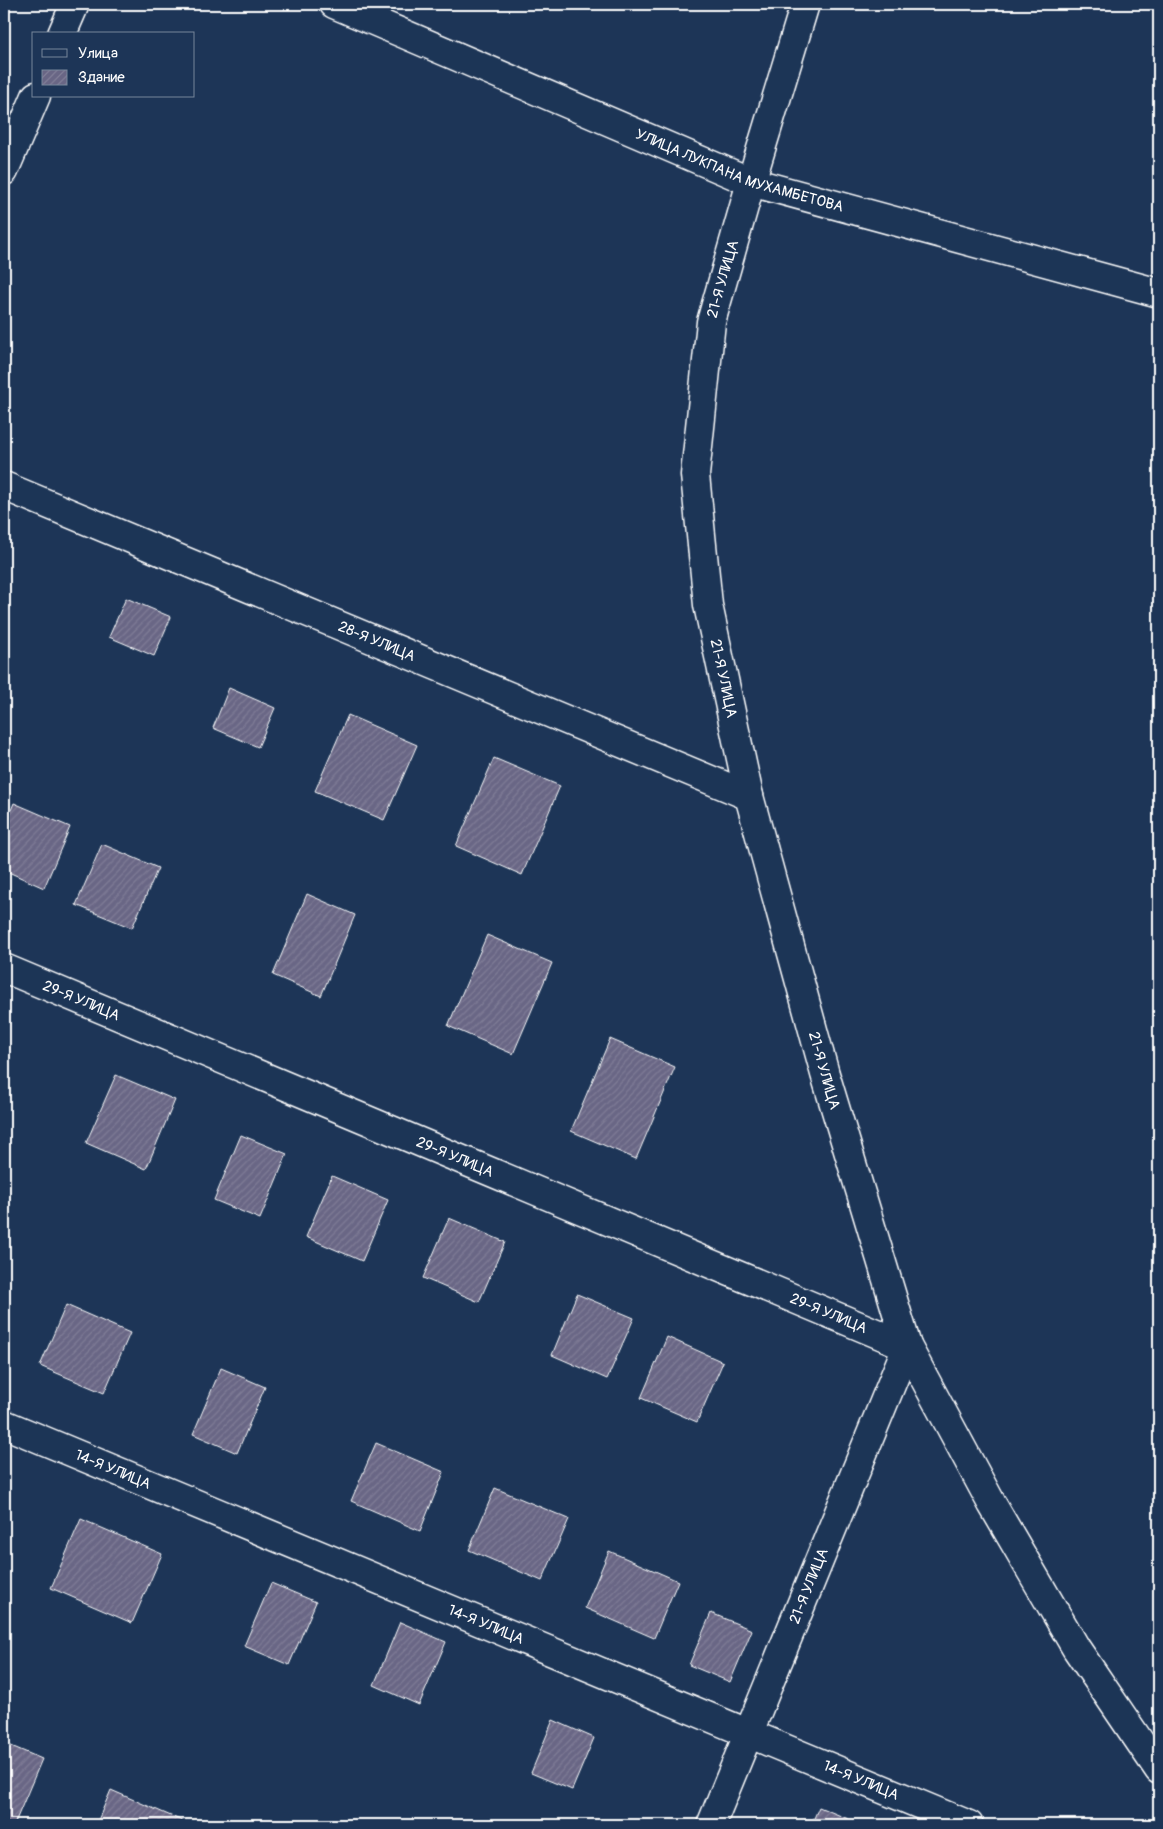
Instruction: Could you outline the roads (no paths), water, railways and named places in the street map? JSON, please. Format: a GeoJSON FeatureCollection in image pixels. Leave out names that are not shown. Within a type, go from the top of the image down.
{"type":"FeatureCollection","features":[{"type":"Feature","properties":{"kind":"street"},"geometry":{"type":"LineString","coordinates":[[63,32],[75,4]]}},
{"type":"Feature","properties":{"kind":"street","name":"УЛИЦА ЛУКПАНА МУХАМБЕТОВА"},"geometry":{"type":"LineString","coordinates":[[334,4],[751,182],[1159,293]]}},
{"type":"Feature","properties":{"kind":"street","name":"21-Я УЛИЦА"},"geometry":{"type":"LineString","coordinates":[[805,4],[711,322],[695,475],[708,605],[749,796],[825,1074],[907,1346],[992,1504],[1076,1648],[1159,1770]]}},
{"type":"Feature","properties":{"kind":"street"},"geometry":{"type":"LineString","coordinates":[[4,171],[35,98]]}},
{"type":"Feature","properties":{"kind":"street","name":"28-Я УЛИЦА"},"geometry":{"type":"LineString","coordinates":[[4,486],[749,796]]}},
{"type":"Feature","properties":{"kind":"street","name":"29-Я УЛИЦА"},"geometry":{"type":"LineString","coordinates":[[4,968],[907,1346]]}},
{"type":"Feature","properties":{"kind":"street","name":"21-Я УЛИЦА"},"geometry":{"type":"LineString","coordinates":[[710,1825],[907,1346]]}},
{"type":"Feature","properties":{"kind":"street","name":"14-Я УЛИЦА"},"geometry":{"type":"LineString","coordinates":[[4,1424],[969,1825]]}}]}
